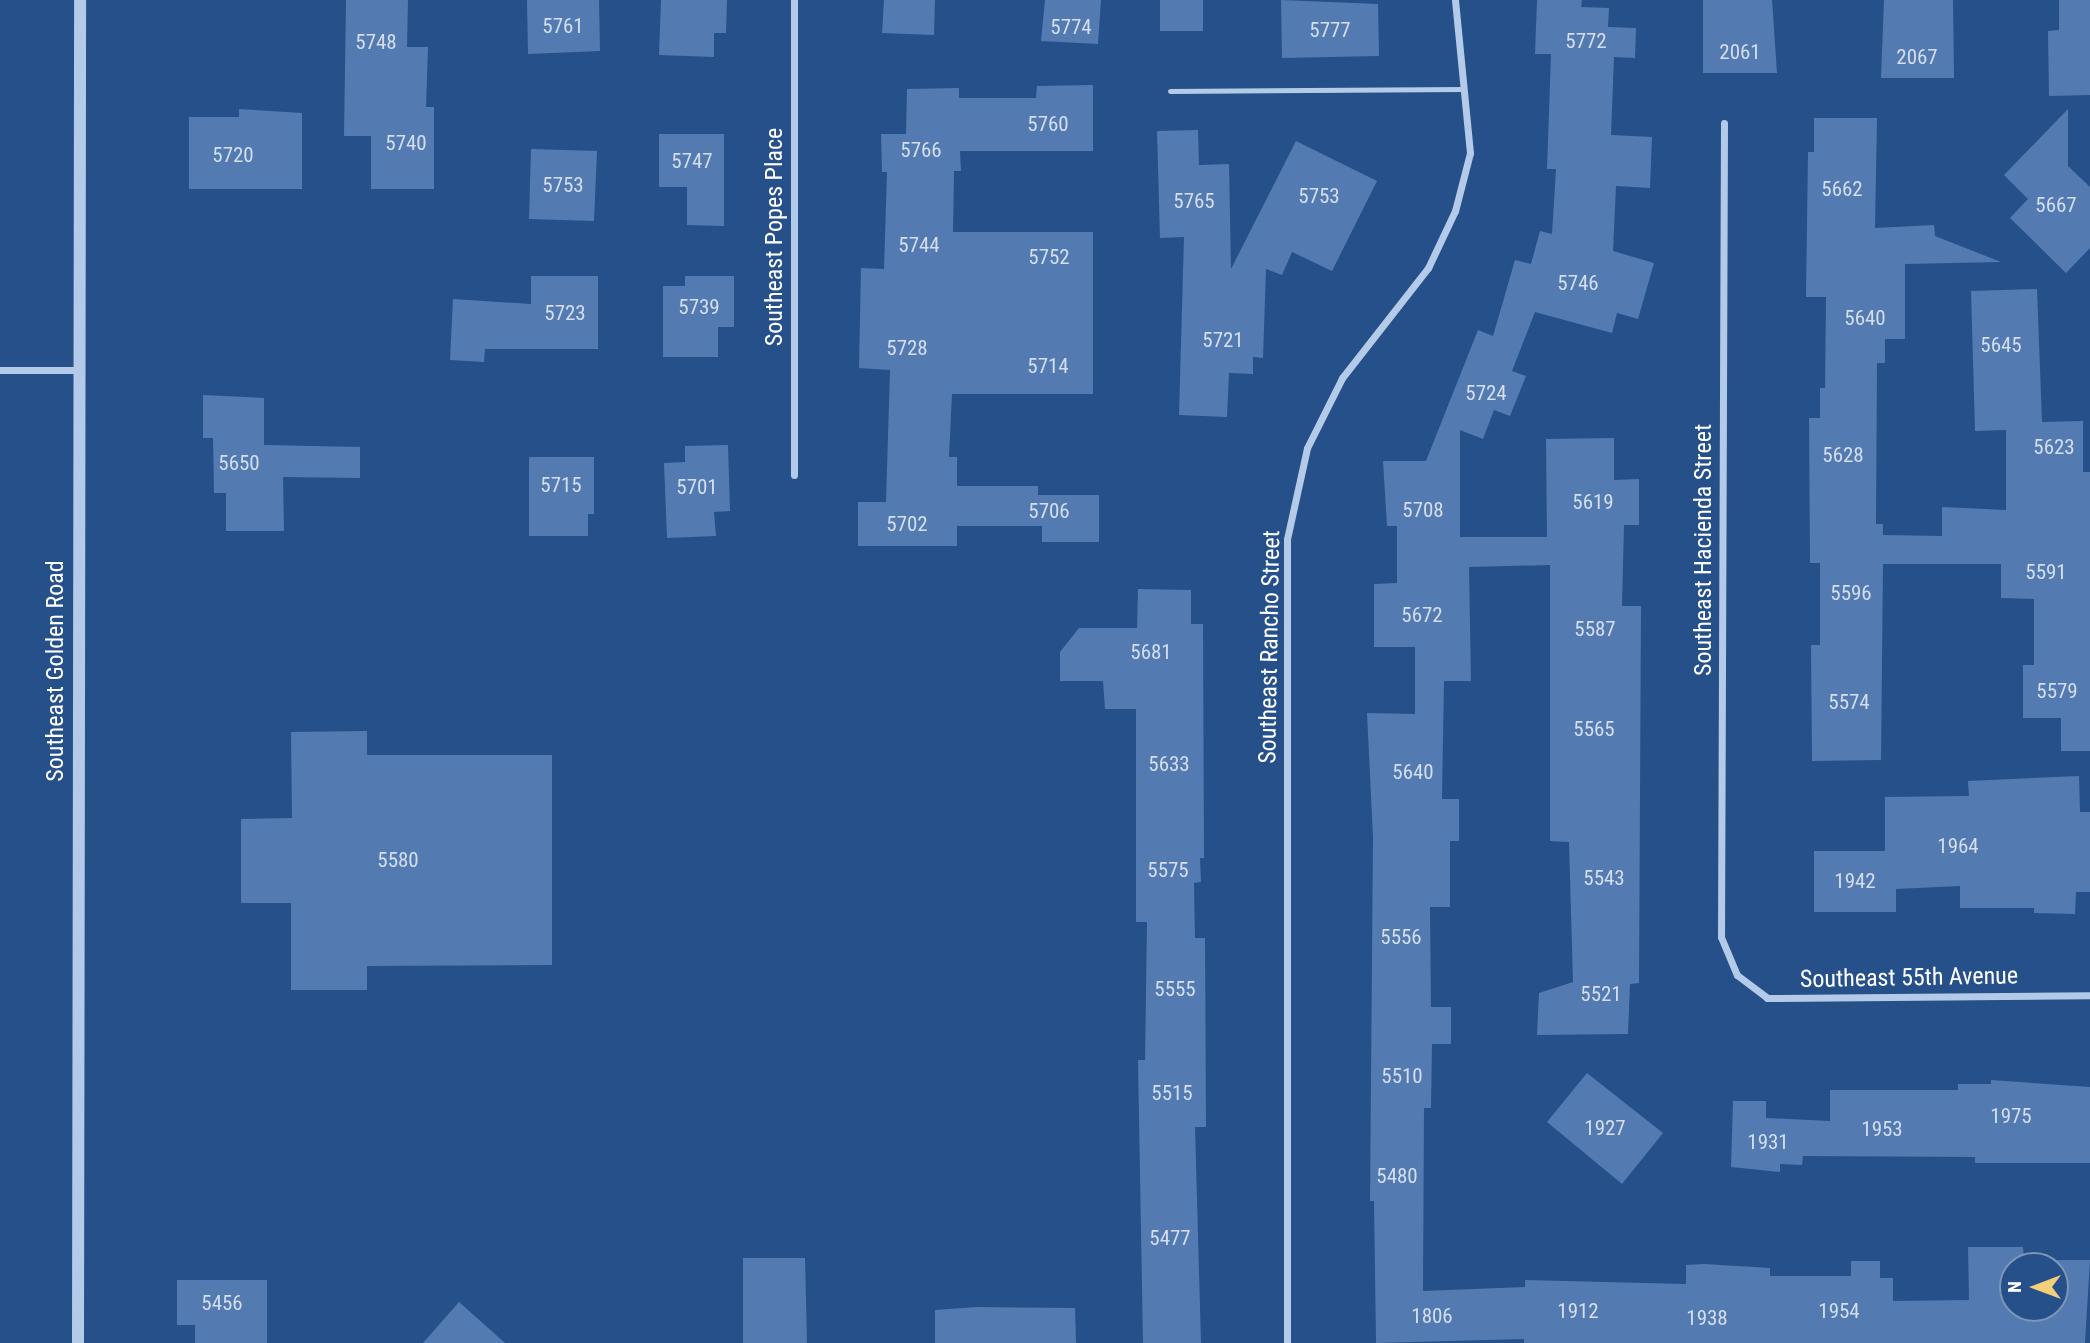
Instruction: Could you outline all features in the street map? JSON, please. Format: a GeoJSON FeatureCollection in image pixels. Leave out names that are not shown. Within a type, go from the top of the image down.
{"type":"FeatureCollection","features":[{"type":"Feature","properties":{"kind":"street","name":"Southeast Golden Road"},"geometry":{"type":"LineString","coordinates":[[78,1343],[77,370],[80,0]]}},
{"type":"Feature","properties":{"kind":"street","name":"Southeast Popes Place"},"geometry":{"type":"LineString","coordinates":[[794,0],[794,475]]}},
{"type":"Feature","properties":{"kind":"street","name":"Southeast Rancho Street"},"geometry":{"type":"LineString","coordinates":[[1287,1343],[1287,539],[1307,448],[1324,413],[1342,378],[1428,268],[1455,211],[1470,153],[1455,0]]}},
{"type":"Feature","properties":{"kind":"street","name":"Southeast Hacienda Street"},"geometry":{"type":"LineString","coordinates":[[1724,123],[1721,937],[1737,975]]}},
{"type":"Feature","properties":{"kind":"street"},"geometry":{"type":"LineString","coordinates":[[0,370],[77,370]]}},
{"type":"Feature","properties":{"kind":"street","name":"Southeast 55th Avenue"},"geometry":{"type":"LineString","coordinates":[[1737,975],[1767,998],[2090,995]]}},
{"type":"Feature","properties":{"kind":"lane"},"geometry":{"type":"LineString","coordinates":[[1170,90],[1464,89]]}},
{"type":"Feature","properties":{"kind":"building"},"geometry":{"type":"Polygon","coordinates":[[[346,0],[408,0],[407,47],[428,47],[426,107],[434,107],[434,189],[371,189],[371,136],[344,136],[346,0]]]}},
{"type":"Feature","properties":{"kind":"building"},"geometry":{"type":"Polygon","coordinates":[[[527,0],[599,0],[600,51],[528,54],[527,0]]]}},
{"type":"Feature","properties":{"kind":"building"},"geometry":{"type":"Polygon","coordinates":[[[661,0],[727,0],[726,33],[714,33],[714,57],[659,55],[661,0]]]}},
{"type":"Feature","properties":{"kind":"building"},"geometry":{"type":"Polygon","coordinates":[[[884,0],[935,0],[934,35],[882,33],[884,0]]]}},
{"type":"Feature","properties":{"kind":"building"},"geometry":{"type":"Polygon","coordinates":[[[1045,0],[1101,0],[1098,44],[1041,41],[1045,0]]]}},
{"type":"Feature","properties":{"kind":"building"},"geometry":{"type":"Polygon","coordinates":[[[1160,0],[1203,0],[1203,31],[1160,31],[1160,0]]]}},
{"type":"Feature","properties":{"kind":"building"},"geometry":{"type":"Polygon","coordinates":[[[1281,0],[1378,4],[1379,56],[1282,58],[1281,0]]]}},
{"type":"Feature","properties":{"kind":"building"},"geometry":{"type":"Polygon","coordinates":[[[1537,0],[1582,0],[1581,7],[1609,8],[1608,27],[1636,28],[1635,58],[1614,57],[1611,135],[1652,137],[1650,188],[1616,186],[1613,251],[1654,263],[1638,319],[1617,313],[1612,333],[1535,312],[1512,371],[1526,376],[1510,416],[1494,410],[1483,439],[1460,430],[1460,537],[1547,537],[1546,439],[1614,438],[1614,480],[1639,479],[1639,525],[1624,525],[1622,606],[1641,606],[1639,983],[1630,984],[1628,1034],[1537,1035],[1539,993],[1573,982],[1569,842],[1550,841],[1550,565],[1469,567],[1471,681],[1444,681],[1442,799],[1459,799],[1459,841],[1450,841],[1450,907],[1430,907],[1431,1007],[1451,1007],[1451,1044],[1432,1044],[1431,1108],[1424,1108],[1423,1291],[1525,1287],[1525,1280],[1686,1284],[1686,1265],[1704,1264],[1770,1268],[1770,1276],[1851,1276],[1851,1261],[1880,1261],[1880,1278],[1893,1278],[1893,1301],[1969,1300],[1968,1247],[2023,1247],[2023,1252],[1999,1252],[1999,1322],[2069,1322],[2069,1260],[2090,1260],[2085,1343],[1524,1343],[1524,1339],[1376,1343],[1374,1201],[1370,1201],[1373,837],[1367,713],[1415,714],[1415,647],[1374,647],[1374,584],[1397,583],[1397,526],[1387,526],[1383,461],[1426,461],[1478,330],[1493,336],[1515,260],[1531,264],[1540,231],[1552,234],[1556,169],[1547,169],[1551,54],[1535,54],[1537,0]]]}},
{"type":"Feature","properties":{"kind":"building"},"geometry":{"type":"Polygon","coordinates":[[[1703,0],[1772,0],[1777,73],[1703,73],[1703,0]]]}},
{"type":"Feature","properties":{"kind":"building"},"geometry":{"type":"Polygon","coordinates":[[[1884,0],[1953,0],[1954,78],[1881,78],[1884,0]]]}},
{"type":"Feature","properties":{"kind":"building"},"geometry":{"type":"Polygon","coordinates":[[[2059,0],[2090,0],[2090,95],[2049,96],[2048,31],[2059,30],[2059,0]]]}},
{"type":"Feature","properties":{"kind":"building"},"geometry":{"type":"Polygon","coordinates":[[[1093,85],[1093,151],[960,151],[961,171],[954,171],[953,232],[1093,232],[1093,394],[952,394],[949,457],[957,457],[957,486],[1038,486],[1038,495],[1099,495],[1099,542],[1042,542],[1042,526],[957,526],[957,546],[858,546],[858,502],[886,502],[890,370],[859,368],[861,268],[884,269],[887,172],[882,172],[881,134],[906,134],[907,89],[959,88],[959,98],[1036,98],[1037,86],[1093,85]]]}},
{"type":"Feature","properties":{"kind":"building"},"geometry":{"type":"Polygon","coordinates":[[[239,109],[302,113],[302,189],[189,189],[189,117],[239,117],[239,109]]]}},
{"type":"Feature","properties":{"kind":"building"},"geometry":{"type":"Polygon","coordinates":[[[2068,109],[2068,166],[2090,187],[2090,248],[2066,273],[2010,218],[2028,199],[2004,175],[2068,109]]]}},
{"type":"Feature","properties":{"kind":"building"},"geometry":{"type":"Polygon","coordinates":[[[1814,118],[1877,118],[1875,228],[1934,225],[1935,236],[2001,262],[1905,264],[1905,339],[1885,339],[1885,363],[1877,363],[1876,524],[1883,524],[1883,535],[1942,536],[1942,507],[2006,510],[2006,430],[1975,431],[1971,291],[2037,289],[2042,422],[2083,421],[2083,472],[2090,472],[2090,751],[2061,751],[2061,718],[2023,718],[2023,665],[2034,665],[2034,599],[2001,598],[2001,564],[1883,564],[1881,760],[1812,761],[1811,645],[1820,645],[1820,563],[1810,563],[1809,418],[1820,418],[1820,388],[1825,388],[1826,297],[1806,297],[1808,152],[1814,152],[1814,118]]]}},
{"type":"Feature","properties":{"kind":"building"},"geometry":{"type":"Polygon","coordinates":[[[1198,130],[1199,165],[1229,164],[1231,269],[1296,141],[1377,181],[1332,271],[1292,252],[1282,275],[1266,269],[1263,358],[1253,357],[1253,374],[1229,373],[1227,417],[1179,415],[1184,237],[1160,238],[1157,131],[1198,130]]]}},
{"type":"Feature","properties":{"kind":"building"},"geometry":{"type":"Polygon","coordinates":[[[659,134],[724,134],[724,226],[687,225],[687,187],[659,187],[659,134]]]}},
{"type":"Feature","properties":{"kind":"building"},"geometry":{"type":"Polygon","coordinates":[[[531,149],[597,151],[594,221],[529,219],[531,149]]]}},
{"type":"Feature","properties":{"kind":"building"},"geometry":{"type":"Polygon","coordinates":[[[531,276],[598,276],[598,349],[485,349],[484,362],[450,360],[453,299],[531,304],[531,276]]]}},
{"type":"Feature","properties":{"kind":"building"},"geometry":{"type":"Polygon","coordinates":[[[685,276],[734,276],[734,327],[718,327],[718,357],[663,357],[663,286],[685,286],[685,276]]]}},
{"type":"Feature","properties":{"kind":"building"},"geometry":{"type":"Polygon","coordinates":[[[203,395],[264,398],[264,445],[360,447],[360,478],[283,477],[284,531],[226,531],[226,493],[214,493],[213,438],[203,438],[203,395]]]}},
{"type":"Feature","properties":{"kind":"building"},"geometry":{"type":"Polygon","coordinates":[[[728,445],[730,511],[714,512],[716,536],[667,538],[664,463],[685,462],[685,446],[728,445]]]}},
{"type":"Feature","properties":{"kind":"building"},"geometry":{"type":"Polygon","coordinates":[[[529,457],[594,457],[594,514],[588,514],[588,536],[529,536],[529,457]]]}},
{"type":"Feature","properties":{"kind":"building"},"geometry":{"type":"Polygon","coordinates":[[[1138,589],[1191,590],[1191,624],[1203,624],[1204,858],[1200,858],[1201,882],[1194,883],[1195,938],[1205,938],[1206,1127],[1195,1127],[1201,1343],[1143,1343],[1138,1060],[1145,1060],[1147,922],[1136,922],[1136,709],[1105,709],[1103,681],[1060,681],[1060,652],[1079,628],[1137,628],[1138,589]]]}},
{"type":"Feature","properties":{"kind":"building"},"geometry":{"type":"Polygon","coordinates":[[[367,731],[367,755],[552,755],[552,965],[367,966],[367,990],[291,990],[291,903],[241,903],[241,819],[292,818],[291,732],[367,731]]]}},
{"type":"Feature","properties":{"kind":"building"},"geometry":{"type":"Polygon","coordinates":[[[2079,776],[2080,812],[2090,812],[2090,892],[2076,892],[2075,914],[2034,913],[2034,908],[1960,908],[1960,886],[1896,889],[1896,912],[1814,912],[1814,851],[1885,851],[1885,797],[1969,796],[1968,781],[2079,776]]]}},
{"type":"Feature","properties":{"kind":"building"},"geometry":{"type":"Polygon","coordinates":[[[1587,1073],[1663,1133],[1622,1184],[1547,1122],[1587,1073]]]}},
{"type":"Feature","properties":{"kind":"building"},"geometry":{"type":"Polygon","coordinates":[[[1991,1080],[2090,1087],[2090,1163],[1975,1163],[1975,1157],[1803,1156],[1802,1165],[1780,1164],[1780,1172],[1731,1167],[1733,1101],[1766,1101],[1766,1118],[1830,1121],[1830,1090],[1958,1090],[1958,1084],[1991,1084],[1991,1080]]]}},
{"type":"Feature","properties":{"kind":"building"},"geometry":{"type":"Polygon","coordinates":[[[743,1258],[805,1258],[807,1343],[743,1343],[743,1258]]]}},
{"type":"Feature","properties":{"kind":"building"},"geometry":{"type":"Polygon","coordinates":[[[177,1280],[267,1280],[267,1343],[195,1343],[195,1325],[177,1325],[177,1280]]]}},
{"type":"Feature","properties":{"kind":"building"},"geometry":{"type":"Polygon","coordinates":[[[459,1302],[505,1343],[423,1343],[459,1302]]]}},
{"type":"Feature","properties":{"kind":"building"},"geometry":{"type":"Polygon","coordinates":[[[977,1307],[1075,1308],[1076,1343],[935,1343],[935,1310],[977,1307]]]}}]}
